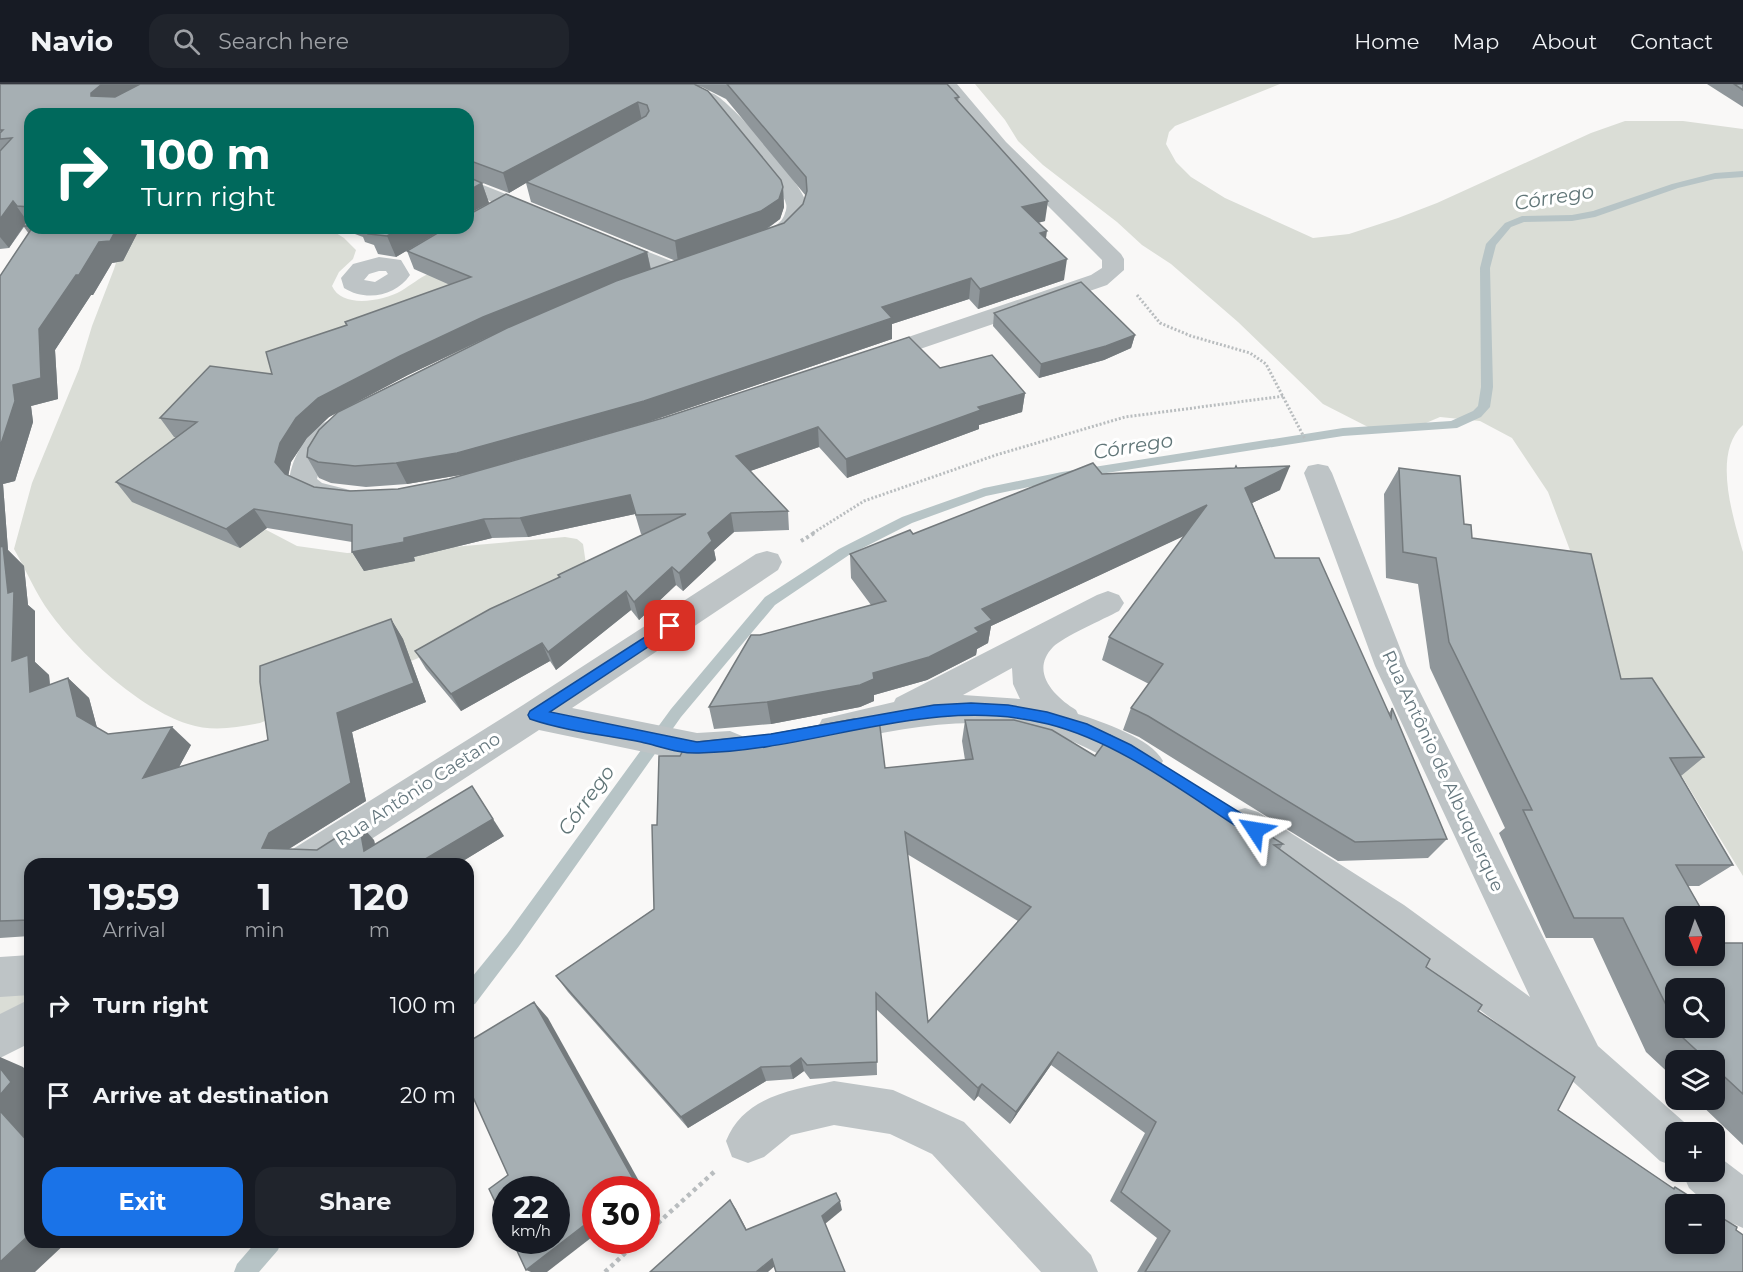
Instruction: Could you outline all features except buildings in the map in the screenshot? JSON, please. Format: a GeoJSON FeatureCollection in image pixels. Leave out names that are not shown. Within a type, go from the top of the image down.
{"type":"FeatureCollection","features":[{"type":"Feature","properties":{"kind":"street"},"geometry":{"type":"LineString","coordinates":[[655,84],[695,93],[718,105],[795,198],[796,213],[792,225],[786,231],[746,247]]}},
{"type":"Feature","properties":{"kind":"street"},"geometry":{"type":"LineString","coordinates":[[845,366],[1099,280],[1113,270],[1113,259],[999,146],[948,84]]}},
{"type":"Feature","properties":{"kind":"street"},"geometry":{"type":"LineString","coordinates":[[474,187],[562,224]]}},
{"type":"Feature","properties":{"kind":"street"},"geometry":{"type":"LineString","coordinates":[[485,217],[530,191]]}},
{"type":"Feature","properties":{"kind":"street"},"geometry":{"type":"LineString","coordinates":[[593,236],[686,268],[644,283]]}},
{"type":"Feature","properties":{"kind":"street"},"geometry":{"type":"LineString","coordinates":[[397,268],[416,257]]}},
{"type":"Feature","properties":{"kind":"street"},"geometry":{"type":"LineString","coordinates":[[362,412],[339,425],[320,443],[307,461],[303,482],[313,490],[325,494],[366,499]]}},
{"type":"Feature","properties":{"kind":"street","name":"Rua Antônio de Albuquerque"},"geometry":{"type":"LineString","coordinates":[[1318,473],[1391,666],[1583,1062]]}},
{"type":"Feature","properties":{"kind":"street"},"geometry":{"type":"LineString","coordinates":[[535,715],[767,562]]}},
{"type":"Feature","properties":{"kind":"street"},"geometry":{"type":"LineString","coordinates":[[889,718],[1108,603]]}},
{"type":"Feature","properties":{"kind":"street"},"geometry":{"type":"LineString","coordinates":[[1043,637],[1032,652],[1029,662],[1029,683],[1032,692],[1048,711],[1126,749],[1176,780]]}},
{"type":"Feature","properties":{"kind":"street"},"geometry":{"type":"LineString","coordinates":[[806,734],[934,710],[971,709],[1008,711],[1047,718],[1082,728]]}},
{"type":"Feature","properties":{"kind":"street"},"geometry":{"type":"LineString","coordinates":[[535,715],[697,748],[760,742]]}},
{"type":"Feature","properties":{"kind":"street","name":"Rua Antônio Caetano"},"geometry":{"type":"LineString","coordinates":[[310,858],[535,715]]}},
{"type":"Feature","properties":{"kind":"street"},"geometry":{"type":"LineString","coordinates":[[1216,805],[1390,918],[1583,1062],[1665,1135]]}},
{"type":"Feature","properties":{"kind":"street"},"geometry":{"type":"LineString","coordinates":[[0,977],[24,975]]}},
{"type":"Feature","properties":{"kind":"street"},"geometry":{"type":"LineString","coordinates":[[0,1037],[24,1023]]}},
{"type":"Feature","properties":{"kind":"street"},"geometry":{"type":"LineString","coordinates":[[748,1141],[780,1115],[834,1102],[893,1112],[948,1138],[1074,1272]]}},
{"type":"Feature","properties":{"kind":"street"},"geometry":{"type":"LineString","coordinates":[[1717,1182],[1743,1205]]}},
{"type":"Feature","properties":{"kind":"path"},"geometry":{"type":"LineString","coordinates":[[1113,259],[1146,308],[1160,323],[1191,336],[1250,353],[1266,364],[1305,439]]}},
{"type":"Feature","properties":{"kind":"path"},"geometry":{"type":"LineString","coordinates":[[767,562],[864,501],[996,455],[1125,417],[1284,396]]}},
{"type":"Feature","properties":{"kind":"path"},"geometry":{"type":"LineString","coordinates":[[660,1221],[748,1141]]}},
{"type":"Feature","properties":{"kind":"path"},"geometry":{"type":"LineString","coordinates":[[605,1272],[624,1254]]}},
{"type":"Feature","properties":{"kind":"shaded area"},"geometry":{"type":"Polygon","coordinates":[[[975,84],[1280,84],[1175,126],[1169,132],[1166,144],[1176,162],[1191,177],[1225,198],[1313,238],[1349,234],[1398,218],[1437,203],[1591,133],[1625,121],[1683,121],[1743,129],[1743,425],[1734,437],[1727,468],[1730,504],[1743,552],[1743,876],[1613,664],[1548,492],[1512,438],[1480,421],[1440,417],[1412,429],[1370,428],[1323,404],[1238,322],[1171,264],[1142,245],[1117,222],[1043,165],[1018,141],[1005,120],[975,84]]]}},
{"type":"Feature","properties":{"kind":"shaded area"},"geometry":{"type":"Polygon","coordinates":[[[125,234],[338,234],[356,250],[353,259],[339,272],[332,286],[344,298],[364,301],[384,298],[401,291],[430,273],[471,279],[354,341],[255,524],[297,546],[347,553],[419,550],[565,537],[577,539],[583,544],[586,564],[455,643],[260,723],[206,728],[169,717],[150,706],[112,678],[62,629],[40,598],[14,549],[32,483],[79,369],[92,326],[125,234]]]}},
{"type":"Feature","properties":{"kind":"shaded area"},"geometry":{"type":"Polygon","coordinates":[[[24,980],[24,1019],[0,1033],[0,981],[24,980]]]}},
{"type":"Feature","properties":{"kind":"waterway","name":"Córrego"},"geometry":{"type":"LineString","coordinates":[[474,989],[513,940],[676,713],[770,601],[844,552],[907,520],[984,492],[1062,476],[1343,432],[1453,425],[1477,414],[1484,407],[1487,387],[1485,268],[1491,244],[1508,225],[1522,219],[1572,218],[1595,214],[1675,186],[1715,176],[1743,174]]}},
{"type":"Feature","properties":{"kind":"waterway","name":"Córrego"},"geometry":{"type":"LineString","coordinates":[[245,1272],[265,1248]]}},
{"type":"Feature","properties":{"kind":"route"},"geometry":{"type":"LineString","coordinates":[[670,626],[535,715],[697,748],[771,740],[934,710],[1008,711],[1047,718],[1082,728],[1126,749],[1255,830]]}}]}
